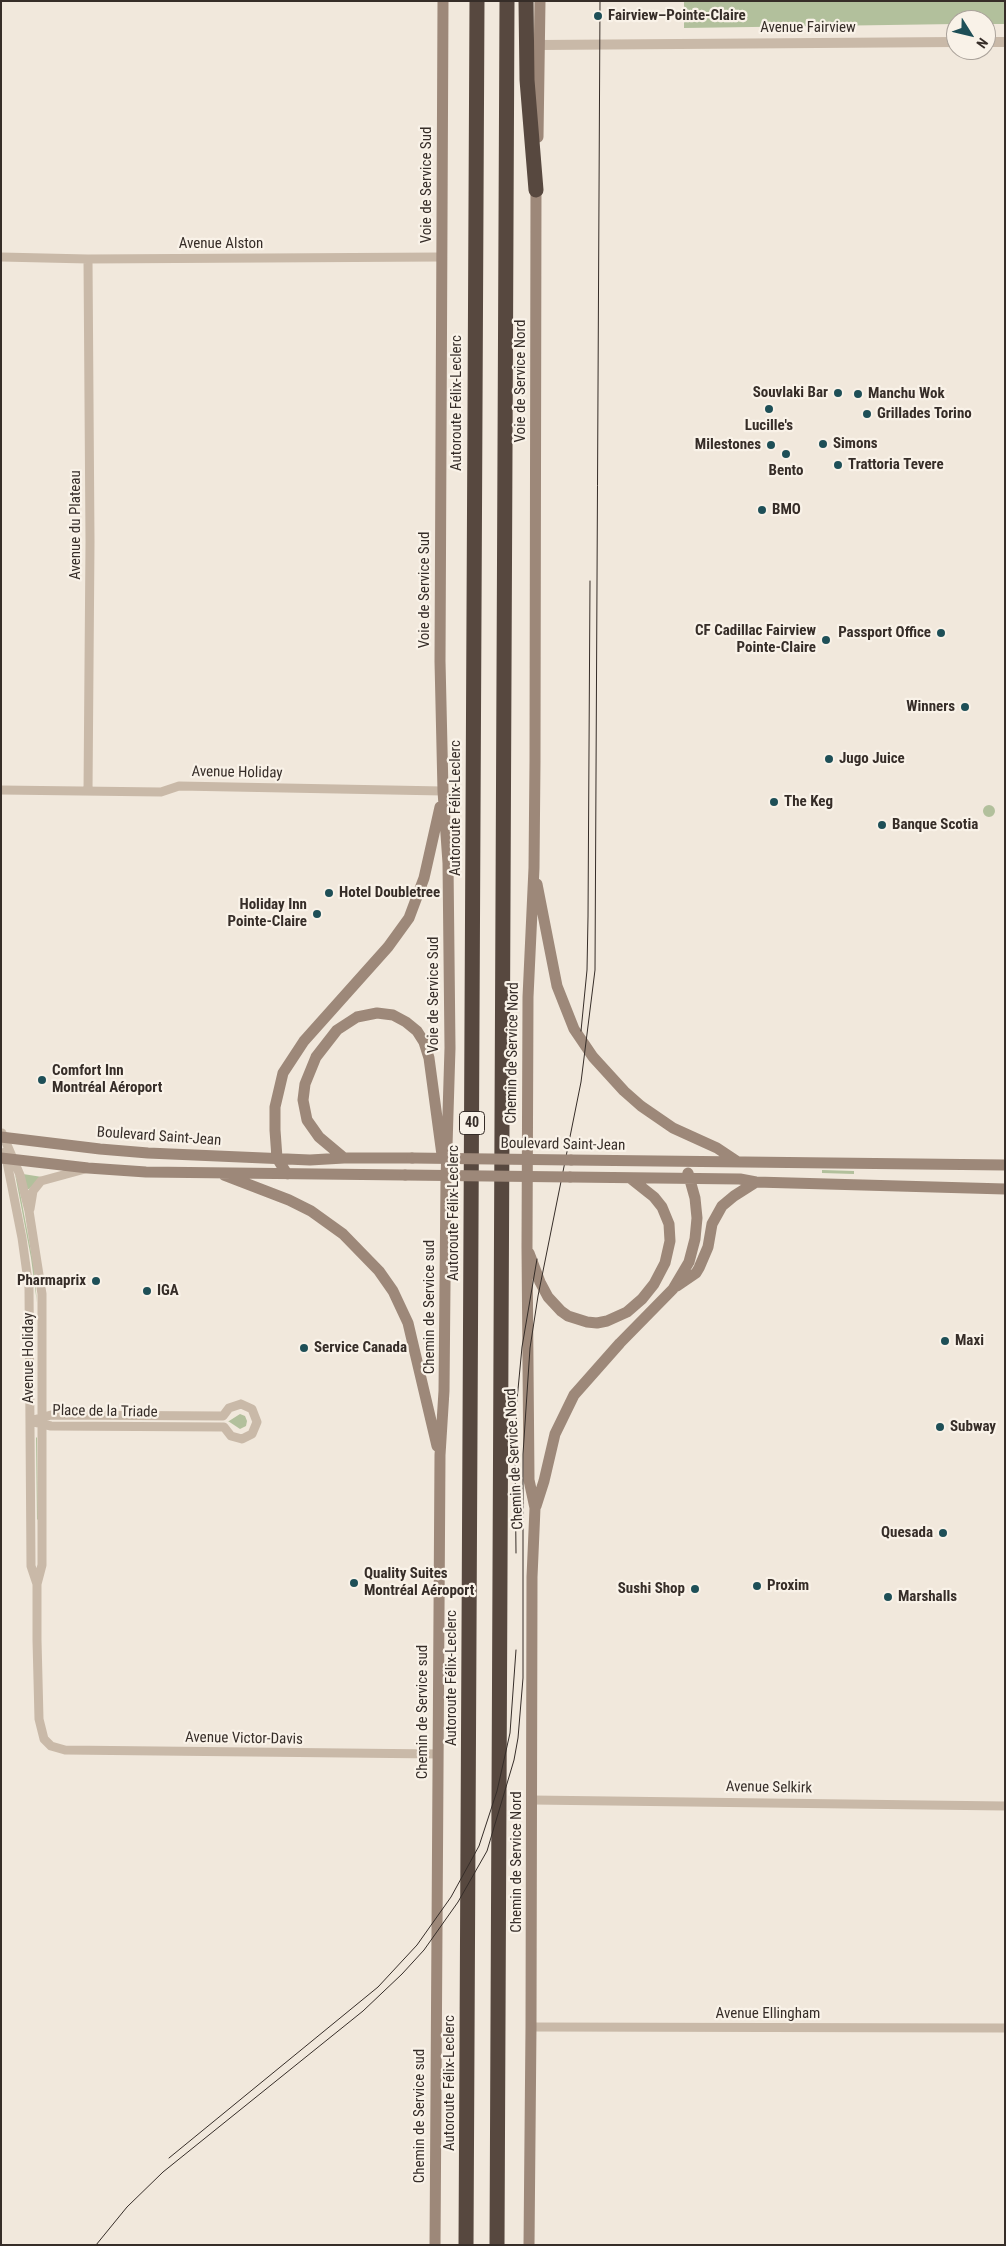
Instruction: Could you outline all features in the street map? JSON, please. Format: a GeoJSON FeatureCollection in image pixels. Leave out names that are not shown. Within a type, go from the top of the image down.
{"type":"FeatureCollection","features":[{"type":"Feature","properties":{"kind":"highway","name":"Autoroute Félix-Leclerc"},"geometry":{"type":"LineString","coordinates":[[466,2245],[477,1]]}},
{"type":"Feature","properties":{"kind":"highway","name":"40"},"geometry":{"type":"LineString","coordinates":[[497,2245],[506,1]]}},
{"type":"Feature","properties":{"kind":"highway"},"geometry":{"type":"LineString","coordinates":[[526,1],[527,80],[536,190]]}},
{"type":"Feature","properties":{"kind":"main road","name":"Voie de Service Sud"},"geometry":{"type":"LineString","coordinates":[[443,1],[440,661],[443,791],[448,863],[449,1094],[446,1179]]}},
{"type":"Feature","properties":{"kind":"main road","name":"Voie de Service Nord"},"geometry":{"type":"LineString","coordinates":[[535,761],[536,190],[540,1]]}},
{"type":"Feature","properties":{"kind":"main road","name":"Chemin de Service Nord"},"geometry":{"type":"LineString","coordinates":[[529,2245],[532,1577],[535,1508],[529,1480],[526,1247],[528,997],[534,868],[535,761]]}},
{"type":"Feature","properties":{"kind":"main road"},"geometry":{"type":"LineString","coordinates":[[287,1174],[277,1158],[275,1106],[282,1074],[304,1041],[388,947],[409,918],[428,865],[443,791]]}},
{"type":"Feature","properties":{"kind":"main road"},"geometry":{"type":"LineString","coordinates":[[534,868],[557,986],[568,1016],[583,1043],[613,1081],[641,1106],[673,1128],[717,1148],[738,1162]]}},
{"type":"Feature","properties":{"kind":"main road"},"geometry":{"type":"LineString","coordinates":[[344,1158],[319,1137],[307,1120],[303,1100],[305,1084],[316,1057],[337,1030],[350,1021],[364,1015],[385,1014],[399,1017],[412,1026],[421,1036],[427,1049],[446,1179]]}},
{"type":"Feature","properties":{"kind":"main road","name":"Boulevard Saint-Jean"},"geometry":{"type":"LineString","coordinates":[[2,1135],[100,1149],[322,1160],[405,1158],[1005,1165]]}},
{"type":"Feature","properties":{"kind":"main road","name":"Boulevard Saint-Jean"},"geometry":{"type":"LineString","coordinates":[[7,1159],[146,1172],[690,1178],[740,1179],[756,1182],[1005,1189]]}},
{"type":"Feature","properties":{"kind":"main road"},"geometry":{"type":"LineString","coordinates":[[673,1289],[688,1262],[697,1229],[697,1208],[690,1178],[683,1162]]}},
{"type":"Feature","properties":{"kind":"main road"},"geometry":{"type":"LineString","coordinates":[[218,1173],[289,1200],[311,1211],[347,1238],[378,1271],[393,1291],[408,1323],[440,1455]]}},
{"type":"Feature","properties":{"kind":"main road"},"geometry":{"type":"LineString","coordinates":[[526,1247],[540,1282],[548,1296],[568,1316],[587,1322],[597,1322],[607,1321],[627,1312],[642,1299],[654,1284],[665,1263],[670,1241],[669,1224],[662,1207],[654,1197],[630,1178]]}},
{"type":"Feature","properties":{"kind":"main road","name":"Chemin de Service sud"},"geometry":{"type":"LineString","coordinates":[[435,2245],[440,1455],[445,1348],[446,1179]]}},
{"type":"Feature","properties":{"kind":"main road"},"geometry":{"type":"LineString","coordinates":[[535,1508],[544,1481],[557,1428],[574,1395],[620,1343],[673,1289],[696,1273],[700,1268],[708,1247],[712,1224],[722,1206],[756,1182]]}},
{"type":"Feature","properties":{"kind":"street","name":"Avenue Fairview"},"geometry":{"type":"LineString","coordinates":[[540,45],[946,42]]}},
{"type":"Feature","properties":{"kind":"street","name":"Avenue Alston"},"geometry":{"type":"LineString","coordinates":[[1,257],[88,259],[441,257]]}},
{"type":"Feature","properties":{"kind":"street","name":"Avenue du Plateau"},"geometry":{"type":"LineString","coordinates":[[88,259],[90,536],[88,791]]}},
{"type":"Feature","properties":{"kind":"street","name":"Avenue Holiday"},"geometry":{"type":"LineString","coordinates":[[1,790],[161,792],[179,786],[443,791]]}},
{"type":"Feature","properties":{"kind":"street","name":"Avenue Holiday"},"geometry":{"type":"LineString","coordinates":[[2,1135],[29,1288],[31,1566],[37,1584]]}},
{"type":"Feature","properties":{"kind":"street","name":"Avenue Holiday"},"geometry":{"type":"LineString","coordinates":[[7,1159],[20,1175],[29,1212],[42,1294],[42,1566],[37,1584],[37,1661],[40,1726],[42,1736],[51,1746]]}},
{"type":"Feature","properties":{"kind":"street"},"geometry":{"type":"LineString","coordinates":[[29,1212],[32,1194],[41,1181],[88,1168]]}},
{"type":"Feature","properties":{"kind":"street","name":"Place de la Triade"},"geometry":{"type":"LineString","coordinates":[[30,1421],[42,1421],[56,1415],[223,1416],[231,1406],[244,1404],[254,1411],[257,1422],[253,1432],[242,1438],[231,1436],[224,1427],[50,1426],[42,1421]]}},
{"type":"Feature","properties":{"kind":"street","name":"Avenue Victor-Davis"},"geometry":{"type":"LineString","coordinates":[[51,1746],[65,1750],[109,1752],[438,1754]]}},
{"type":"Feature","properties":{"kind":"street","name":"Avenue Selkirk"},"geometry":{"type":"LineString","coordinates":[[532,1800],[742,1801],[1005,1806]]}},
{"type":"Feature","properties":{"kind":"street","name":"Avenue Ellingham"},"geometry":{"type":"LineString","coordinates":[[531,2027],[1005,2028]]}},
{"type":"Feature","properties":{"kind":"green space"},"geometry":{"type":"Polygon","coordinates":[[[684,1],[1005,1],[1005,24],[996,24],[996,10],[946,10],[946,24],[684,28],[684,1]]]}},
{"type":"Feature","properties":{"kind":"green space"},"geometry":{"type":"Polygon","coordinates":[[[987,805],[991,805],[995,811],[991,817],[987,817],[983,813],[983,809],[987,805]]]}},
{"type":"Feature","properties":{"kind":"green space"},"geometry":{"type":"Polygon","coordinates":[[[822,1170],[854,1171],[854,1174],[822,1173],[822,1170]]]}},
{"type":"Feature","properties":{"kind":"green space"},"geometry":{"type":"Polygon","coordinates":[[[15,1174],[34,1267],[37,1303],[31,1258],[15,1174]]]}},
{"type":"Feature","properties":{"kind":"green space"},"geometry":{"type":"Polygon","coordinates":[[[23,1174],[42,1177],[29,1189],[26,1189],[23,1174]]]}},
{"type":"Feature","properties":{"kind":"green space"},"geometry":{"type":"Polygon","coordinates":[[[240,1414],[245,1416],[247,1421],[246,1426],[240,1429],[228,1421],[240,1414]]]}},
{"type":"Feature","properties":{"kind":"green space"},"geometry":{"type":"Polygon","coordinates":[[[36,1438],[38,1519],[37,1520],[36,1438]]]}},
{"type":"Feature","properties":{"kind":"tram line"},"geometry":{"type":"LineString","coordinates":[[96,2245],[127,2207],[163,2172],[363,2011],[424,1950],[458,1902],[487,1851],[514,1760],[518,1738],[523,1678],[523,1454],[530,1348],[538,1296],[581,1082],[595,970],[600,1]]}},
{"type":"Feature","properties":{"kind":"tram line"},"geometry":{"type":"LineString","coordinates":[[581,1031],[587,970],[590,581]]}},
{"type":"Feature","properties":{"kind":"tram line"},"geometry":{"type":"LineString","coordinates":[[516,1553],[515,1455],[517,1400],[522,1347],[537,1259]]}},
{"type":"Feature","properties":{"kind":"tram line"},"geometry":{"type":"LineString","coordinates":[[169,2158],[378,1987],[417,1945],[451,1897],[479,1846],[497,1791],[510,1733],[516,1650]]}},
{"type":"Feature","properties":{"kind":"place","name":"Fairview–Pointe-Claire"},"geometry":{"type":"Point","coordinates":[598,16]}},
{"type":"Feature","properties":{"kind":"place","name":"Souvlaki Bar"},"geometry":{"type":"Point","coordinates":[838,393]}},
{"type":"Feature","properties":{"kind":"place","name":"Manchu Wok"},"geometry":{"type":"Point","coordinates":[858,394]}},
{"type":"Feature","properties":{"kind":"place","name":"Lucille's"},"geometry":{"type":"Point","coordinates":[769,409]}},
{"type":"Feature","properties":{"kind":"place","name":"Grillades Torino"},"geometry":{"type":"Point","coordinates":[867,414]}},
{"type":"Feature","properties":{"kind":"place","name":"Simons"},"geometry":{"type":"Point","coordinates":[823,444]}},
{"type":"Feature","properties":{"kind":"place","name":"Milestones"},"geometry":{"type":"Point","coordinates":[771,445]}},
{"type":"Feature","properties":{"kind":"place","name":"Bento"},"geometry":{"type":"Point","coordinates":[786,454]}},
{"type":"Feature","properties":{"kind":"place","name":"Trattoria Tevere"},"geometry":{"type":"Point","coordinates":[838,465]}},
{"type":"Feature","properties":{"kind":"place","name":"BMO"},"geometry":{"type":"Point","coordinates":[762,510]}},
{"type":"Feature","properties":{"kind":"place","name":"Passport Office"},"geometry":{"type":"Point","coordinates":[941,633]}},
{"type":"Feature","properties":{"kind":"place","name":"CF Cadillac Fairview Pointe-Claire"},"geometry":{"type":"Point","coordinates":[826,640]}},
{"type":"Feature","properties":{"kind":"place","name":"Winners"},"geometry":{"type":"Point","coordinates":[965,707]}},
{"type":"Feature","properties":{"kind":"place","name":"Jugo Juice"},"geometry":{"type":"Point","coordinates":[829,759]}},
{"type":"Feature","properties":{"kind":"place","name":"The Keg"},"geometry":{"type":"Point","coordinates":[774,802]}},
{"type":"Feature","properties":{"kind":"place","name":"Banque Scotia"},"geometry":{"type":"Point","coordinates":[882,825]}},
{"type":"Feature","properties":{"kind":"place","name":"Hotel Doubletree"},"geometry":{"type":"Point","coordinates":[329,893]}},
{"type":"Feature","properties":{"kind":"place","name":"Holiday Inn Pointe-Claire"},"geometry":{"type":"Point","coordinates":[317,914]}},
{"type":"Feature","properties":{"kind":"place","name":"Comfort Inn Montréal Aéroport"},"geometry":{"type":"Point","coordinates":[42,1080]}},
{"type":"Feature","properties":{"kind":"place","name":"Pharmaprix"},"geometry":{"type":"Point","coordinates":[96,1281]}},
{"type":"Feature","properties":{"kind":"place","name":"IGA"},"geometry":{"type":"Point","coordinates":[147,1291]}},
{"type":"Feature","properties":{"kind":"place","name":"Maxi"},"geometry":{"type":"Point","coordinates":[945,1341]}},
{"type":"Feature","properties":{"kind":"place","name":"Service Canada"},"geometry":{"type":"Point","coordinates":[304,1348]}},
{"type":"Feature","properties":{"kind":"place","name":"Subway"},"geometry":{"type":"Point","coordinates":[940,1427]}},
{"type":"Feature","properties":{"kind":"place","name":"Quesada"},"geometry":{"type":"Point","coordinates":[943,1533]}},
{"type":"Feature","properties":{"kind":"place","name":"Quality Suites Montréal Aéroport"},"geometry":{"type":"Point","coordinates":[354,1583]}},
{"type":"Feature","properties":{"kind":"place","name":"Proxim"},"geometry":{"type":"Point","coordinates":[757,1586]}},
{"type":"Feature","properties":{"kind":"place","name":"Sushi Shop"},"geometry":{"type":"Point","coordinates":[695,1589]}},
{"type":"Feature","properties":{"kind":"place","name":"Marshalls"},"geometry":{"type":"Point","coordinates":[888,1597]}}]}
